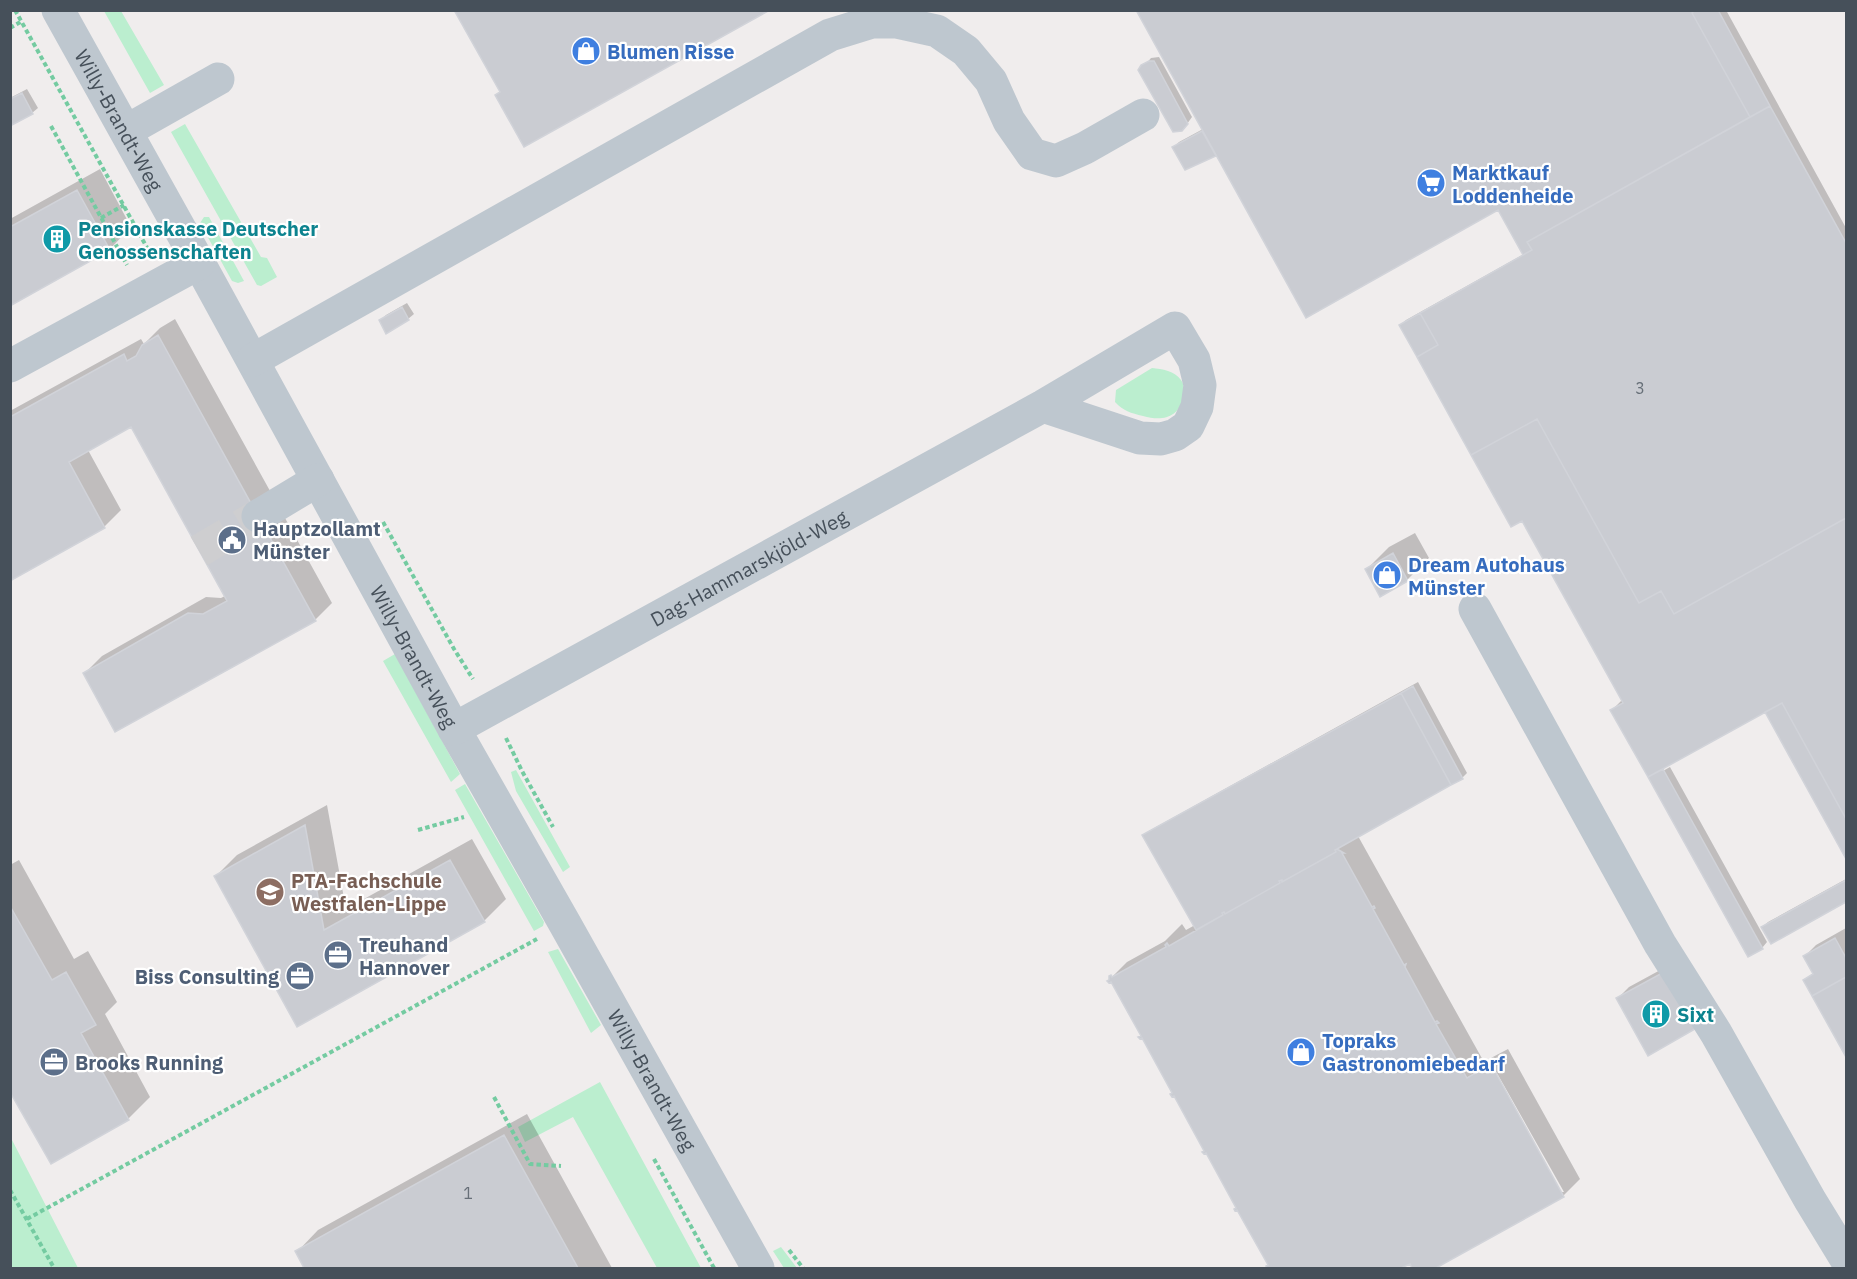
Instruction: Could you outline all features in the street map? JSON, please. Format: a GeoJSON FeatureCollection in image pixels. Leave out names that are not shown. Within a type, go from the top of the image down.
{"type":"FeatureCollection","features":[{"type":"Feature","properties":{"kind":"street","name":"Willy-Brandt-Weg"},"geometry":{"type":"LineString","coordinates":[[58,10],[253,360],[454,729],[566,924],[758,1269]]}},
{"type":"Feature","properties":{"kind":"street"},"geometry":{"type":"LineString","coordinates":[[253,360],[830,35],[872,22],[896,22],[937,31],[966,51],[991,81],[1009,121],[1032,154],[1056,162],[1143,115]]}},
{"type":"Feature","properties":{"kind":"street"},"geometry":{"type":"LineString","coordinates":[[126,131],[218,79]]}},
{"type":"Feature","properties":{"kind":"street"},"geometry":{"type":"LineString","coordinates":[[10,366],[199,262]]}},
{"type":"Feature","properties":{"kind":"street","name":"Dag-Hammarskjöld-Weg"},"geometry":{"type":"LineString","coordinates":[[454,729],[1042,406]]}},
{"type":"Feature","properties":{"kind":"street"},"geometry":{"type":"LineString","coordinates":[[258,516],[318,480]]}},
{"type":"Feature","properties":{"kind":"street"},"geometry":{"type":"LineString","coordinates":[[1475,609],[1660,944],[1716,1033],[1846,1259]]}},
{"type":"Feature","properties":{"kind":"path"},"geometry":{"type":"LineString","coordinates":[[51,126],[127,265],[135,260]]}},
{"type":"Feature","properties":{"kind":"path"},"geometry":{"type":"LineString","coordinates":[[101,218],[123,205]]}},
{"type":"Feature","properties":{"kind":"path"},"geometry":{"type":"LineString","coordinates":[[142,256],[150,252]]}},
{"type":"Feature","properties":{"kind":"path"},"geometry":{"type":"LineString","coordinates":[[380,517],[454,649],[492,708],[522,771],[556,833]]}},
{"type":"Feature","properties":{"kind":"path"},"geometry":{"type":"LineString","coordinates":[[418,830],[465,817]]}},
{"type":"Feature","properties":{"kind":"path"},"geometry":{"type":"LineString","coordinates":[[27,1219],[566,924]]}},
{"type":"Feature","properties":{"kind":"path"},"geometry":{"type":"LineString","coordinates":[[494,1097],[530,1164],[561,1167]]}},
{"type":"Feature","properties":{"kind":"path"},"geometry":{"type":"LineString","coordinates":[[10,1190],[54,1269]]}},
{"type":"Feature","properties":{"kind":"path"},"geometry":{"type":"LineString","coordinates":[[786,1244],[803,1269]]}},
{"type":"Feature","properties":{"kind":"green space"},"geometry":{"type":"Polygon","coordinates":[[[104,11],[121,11],[164,85],[150,93],[104,11]]]}},
{"type":"Feature","properties":{"kind":"green space"},"geometry":{"type":"Polygon","coordinates":[[[185,124],[261,257],[267,258],[277,277],[261,286],[257,285],[171,132],[185,124]]]}},
{"type":"Feature","properties":{"kind":"green space"},"geometry":{"type":"Polygon","coordinates":[[[204,217],[209,217],[244,281],[238,283],[232,281],[200,223],[204,217]]]}},
{"type":"Feature","properties":{"kind":"green space"},"geometry":{"type":"Polygon","coordinates":[[[1152,368],[1172,373],[1183,384],[1184,394],[1181,405],[1168,417],[1150,418],[1135,414],[1124,410],[1115,402],[1116,390],[1152,368]]]}},
{"type":"Feature","properties":{"kind":"green space"},"geometry":{"type":"Polygon","coordinates":[[[395,654],[460,774],[451,782],[383,661],[395,654]]]}},
{"type":"Feature","properties":{"kind":"green space"},"geometry":{"type":"Polygon","coordinates":[[[516,770],[570,867],[563,872],[516,791],[511,772],[516,770]]]}},
{"type":"Feature","properties":{"kind":"green space"},"geometry":{"type":"Polygon","coordinates":[[[465,784],[544,922],[543,926],[534,931],[455,790],[465,784]]]}},
{"type":"Feature","properties":{"kind":"green space"},"geometry":{"type":"Polygon","coordinates":[[[558,949],[601,1025],[591,1033],[548,952],[558,949]]]}},
{"type":"Feature","properties":{"kind":"green space"},"geometry":{"type":"Polygon","coordinates":[[[600,1082],[701,1268],[657,1268],[573,1117],[525,1142],[518,1127],[600,1082]]]}},
{"type":"Feature","properties":{"kind":"green space"},"geometry":{"type":"Polygon","coordinates":[[[11,1138],[78,1268],[11,1268],[11,1138]]]}},
{"type":"Feature","properties":{"kind":"green space"},"geometry":{"type":"Polygon","coordinates":[[[781,1247],[797,1268],[784,1268],[773,1251],[781,1247]]]}},
{"type":"Feature","properties":{"kind":"building","name":"Blumen Risse"},"geometry":{"type":"Polygon","coordinates":[[[454,10],[770,10],[524,147],[495,95],[500,92],[454,10]]]}},
{"type":"Feature","properties":{"kind":"building","name":"Marktkauf Loddenheide"},"geometry":{"type":"Polygon","coordinates":[[[1136,10],[1695,10],[1692,13],[1750,117],[1527,242],[1532,250],[1523,255],[1498,210],[1306,318],[1136,10]]]}},
{"type":"Feature","properties":{"kind":"building"},"geometry":{"type":"Polygon","coordinates":[[[1695,10],[1718,10],[1770,106],[1750,117],[1692,13],[1695,10]]]}},
{"type":"Feature","properties":{"kind":"building"},"geometry":{"type":"Polygon","coordinates":[[[1154,61],[1188,124],[1182,131],[1173,132],[1138,70],[1141,65],[1154,61]]]}},
{"type":"Feature","properties":{"kind":"building"},"geometry":{"type":"Polygon","coordinates":[[[22,93],[33,114],[10,126],[10,99],[22,93]]]}},
{"type":"Feature","properties":{"kind":"building"},"geometry":{"type":"Polygon","coordinates":[[[1770,106],[1846,243],[1846,518],[1674,614],[1661,591],[1639,603],[1537,419],[1471,455],[1417,357],[1438,345],[1420,313],[1532,250],[1527,242],[1770,106]]]}},
{"type":"Feature","properties":{"kind":"building"},"geometry":{"type":"Polygon","coordinates":[[[1202,131],[1216,156],[1185,170],[1172,147],[1202,131]]]}},
{"type":"Feature","properties":{"kind":"building","name":"Pensionskasse Deutscher Genossenschaften"},"geometry":{"type":"Polygon","coordinates":[[[77,190],[110,250],[10,306],[10,227],[77,190]]]}},
{"type":"Feature","properties":{"kind":"building"},"geometry":{"type":"Polygon","coordinates":[[[402,307],[409,320],[386,334],[379,320],[402,307]]]}},
{"type":"Feature","properties":{"kind":"building"},"geometry":{"type":"Polygon","coordinates":[[[1420,313],[1438,345],[1417,357],[1399,325],[1420,313]]]}},
{"type":"Feature","properties":{"kind":"building","name":"Hauptzollamt Münster"},"geometry":{"type":"Polygon","coordinates":[[[158,335],[316,621],[115,732],[83,673],[188,613],[203,614],[227,601],[131,427],[69,462],[105,528],[10,581],[10,417],[124,354],[127,361],[136,356],[142,345],[158,335]]]}},
{"type":"Feature","properties":{"kind":"building"},"geometry":{"type":"Polygon","coordinates":[[[1537,419],[1639,603],[1661,591],[1674,614],[1846,518],[1846,819],[1782,703],[1648,777],[1610,710],[1623,703],[1522,521],[1511,527],[1471,455],[1537,419]]]}},
{"type":"Feature","properties":{"kind":"building","name":"Dream Autohaus Münster"},"geometry":{"type":"Polygon","coordinates":[[[1393,553],[1408,581],[1380,597],[1365,569],[1393,553]]]}},
{"type":"Feature","properties":{"kind":"building"},"geometry":{"type":"Polygon","coordinates":[[[1413,686],[1463,779],[1451,785],[1401,693],[1413,686]]]}},
{"type":"Feature","properties":{"kind":"building"},"geometry":{"type":"Polygon","coordinates":[[[1401,693],[1451,785],[1335,850],[1336,852],[1282,882],[1282,880],[1279,881],[1280,883],[1225,914],[1222,913],[1223,915],[1196,930],[1142,835],[1401,693]]]}},
{"type":"Feature","properties":{"kind":"building"},"geometry":{"type":"Polygon","coordinates":[[[1782,703],[1846,819],[1846,859],[1765,712],[1782,703]]]}},
{"type":"Feature","properties":{"kind":"building"},"geometry":{"type":"Polygon","coordinates":[[[1663,769],[1763,949],[1748,957],[1648,777],[1663,769]]]}},
{"type":"Feature","properties":{"kind":"building"},"geometry":{"type":"Polygon","coordinates":[[[305,825],[324,930],[450,860],[485,922],[297,1027],[214,876],[305,825]]]}},
{"type":"Feature","properties":{"kind":"building","name":"Topraks Gastronomiebedarf"},"geometry":{"type":"Polygon","coordinates":[[[1337,849],[1344,853],[1342,853],[1372,907],[1374,906],[1373,909],[1404,965],[1406,964],[1405,967],[1435,1022],[1439,1023],[1436,1024],[1467,1078],[1491,1064],[1564,1197],[1436,1268],[1412,1268],[1410,1264],[1401,1268],[1267,1268],[1268,1265],[1237,1210],[1235,1211],[1236,1208],[1206,1153],[1202,1152],[1204,1151],[1174,1096],[1170,1094],[1172,1093],[1142,1038],[1138,1037],[1141,1036],[1111,982],[1107,981],[1109,976],[1112,977],[1166,947],[1167,943],[1169,946],[1223,915],[1222,913],[1225,914],[1280,883],[1279,881],[1282,880],[1282,882],[1336,852],[1337,849]]]}},
{"type":"Feature","properties":{"kind":"building"},"geometry":{"type":"Polygon","coordinates":[[[1846,880],[1846,902],[1771,944],[1761,927],[1846,880]]]}},
{"type":"Feature","properties":{"kind":"building","name":"Brooks Running"},"geometry":{"type":"Polygon","coordinates":[[[10,906],[52,980],[66,972],[96,1025],[81,1033],[129,1120],[51,1164],[10,1092],[10,906]]]}},
{"type":"Feature","properties":{"kind":"building"},"geometry":{"type":"Polygon","coordinates":[[[1835,938],[1846,958],[1846,977],[1812,996],[1803,980],[1813,974],[1803,956],[1835,938]]]}},
{"type":"Feature","properties":{"kind":"building","name":"Sixt"},"geometry":{"type":"Polygon","coordinates":[[[1664,972],[1695,1029],[1648,1056],[1616,998],[1664,972]]]}},
{"type":"Feature","properties":{"kind":"building"},"geometry":{"type":"Polygon","coordinates":[[[1846,977],[1846,1057],[1812,996],[1846,977]]]}},
{"type":"Feature","properties":{"kind":"building"},"geometry":{"type":"Polygon","coordinates":[[[504,1135],[578,1268],[304,1268],[295,1251],[504,1135]]]}},
{"type":"Feature","properties":{"kind":"tunnel"},"geometry":{"type":"LineString","coordinates":[[199,551],[258,516]]}},
{"type":"Feature","properties":{"kind":"place","name":"Blumen Risse"},"geometry":{"type":"Point","coordinates":[586,51]}},
{"type":"Feature","properties":{"kind":"place","name":"Marktkauf Loddenheide"},"geometry":{"type":"Point","coordinates":[1431,183]}},
{"type":"Feature","properties":{"kind":"place","name":"Pensionskasse Deutscher Genossenschaften"},"geometry":{"type":"Point","coordinates":[57,239]}},
{"type":"Feature","properties":{"kind":"place","name":"Hauptzollamt Münster"},"geometry":{"type":"Point","coordinates":[232,540]}},
{"type":"Feature","properties":{"kind":"place","name":"Dream Autohaus Münster"},"geometry":{"type":"Point","coordinates":[1387,575]}},
{"type":"Feature","properties":{"kind":"place","name":"PTA-Fachschule Westfalen-Lippe"},"geometry":{"type":"Point","coordinates":[270,892]}},
{"type":"Feature","properties":{"kind":"place","name":"Treuhand Hannover"},"geometry":{"type":"Point","coordinates":[338,955]}},
{"type":"Feature","properties":{"kind":"place","name":"Biss Consulting"},"geometry":{"type":"Point","coordinates":[300,976]}},
{"type":"Feature","properties":{"kind":"place","name":"Sixt"},"geometry":{"type":"Point","coordinates":[1656,1014]}},
{"type":"Feature","properties":{"kind":"place","name":"Topraks Gastronomiebedarf"},"geometry":{"type":"Point","coordinates":[1301,1052]}},
{"type":"Feature","properties":{"kind":"place","name":"Brooks Running"},"geometry":{"type":"Point","coordinates":[54,1062]}}]}
